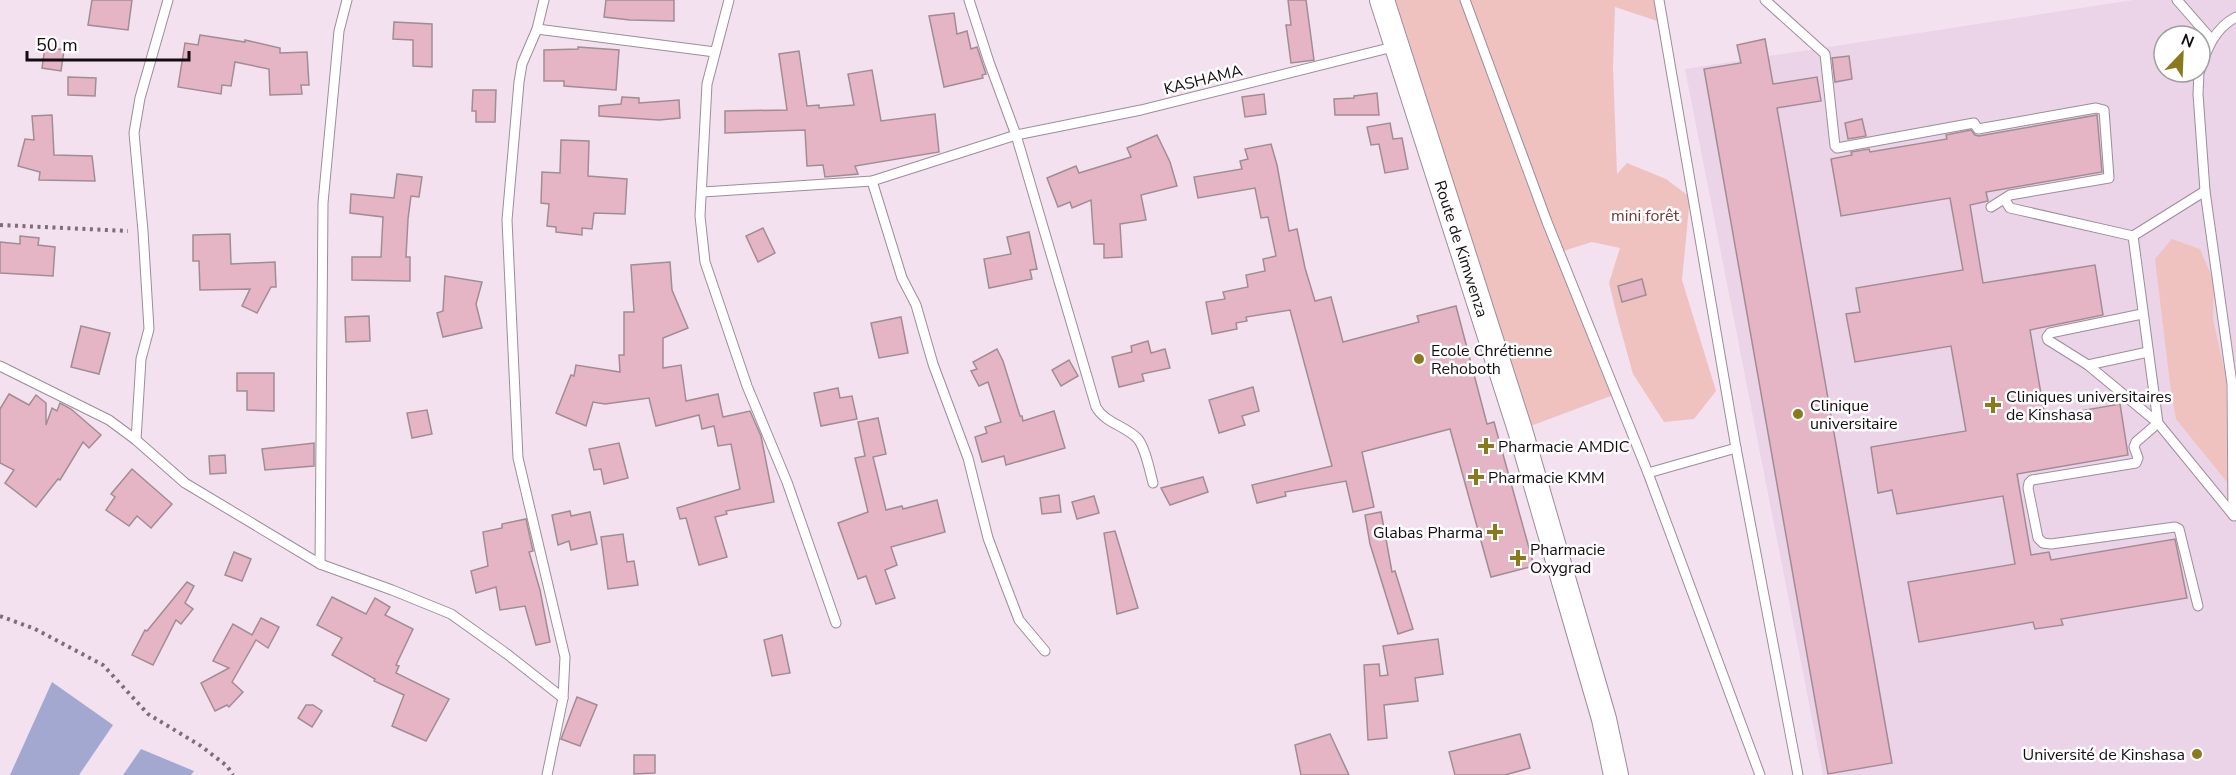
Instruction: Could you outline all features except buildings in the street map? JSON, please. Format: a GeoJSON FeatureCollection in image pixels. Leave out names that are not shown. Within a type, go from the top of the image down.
{"type":"FeatureCollection","features":[{"type":"Feature","properties":{"kind":"street","name":"Route de Kimwenza"},"geometry":{"type":"LineString","coordinates":[[1382,0],[1520,430],[1604,719],[1616,775]]}},
{"type":"Feature","properties":{"kind":"lane"},"geometry":{"type":"LineString","coordinates":[[136,441],[141,359],[149,329],[134,133],[140,98],[168,0]]}},
{"type":"Feature","properties":{"kind":"lane"},"geometry":{"type":"LineString","coordinates":[[320,564],[324,203],[339,31],[347,0]]}},
{"type":"Feature","properties":{"kind":"lane"},"geometry":{"type":"LineString","coordinates":[[544,0],[537,29],[522,64],[519,82],[507,232],[518,458],[564,649],[563,698],[547,775]]}},
{"type":"Feature","properties":{"kind":"lane"},"geometry":{"type":"LineString","coordinates":[[729,0],[707,84],[700,216],[705,262],[747,386],[787,482],[836,623]]}},
{"type":"Feature","properties":{"kind":"lane"},"geometry":{"type":"LineString","coordinates":[[969,0],[1016,135],[1096,407],[1103,416],[1141,442],[1153,483]]}},
{"type":"Feature","properties":{"kind":"lane"},"geometry":{"type":"LineString","coordinates":[[1465,0],[1547,222],[1648,473],[1760,775]]}},
{"type":"Feature","properties":{"kind":"lane"},"geometry":{"type":"LineString","coordinates":[[1659,0],[1736,448],[1798,775]]}},
{"type":"Feature","properties":{"kind":"lane"},"geometry":{"type":"LineString","coordinates":[[1765,0],[1825,54],[1837,148],[1974,123],[1978,129],[2096,108],[2104,110],[2109,178],[2010,195],[1991,207]]}},
{"type":"Feature","properties":{"kind":"lane"},"geometry":{"type":"LineString","coordinates":[[2177,0],[2198,24]]}},
{"type":"Feature","properties":{"kind":"lane"},"geometry":{"type":"LineString","coordinates":[[2212,40],[2221,26],[2236,17]]}},
{"type":"Feature","properties":{"kind":"lane"},"geometry":{"type":"LineString","coordinates":[[537,29],[715,52]]}},
{"type":"Feature","properties":{"kind":"lane","name":"KASHAMA"},"geometry":{"type":"LineString","coordinates":[[703,192],[872,181],[1016,135],[1141,110],[1397,46]]}},
{"type":"Feature","properties":{"kind":"lane"},"geometry":{"type":"LineString","coordinates":[[2199,84],[2205,190],[2232,384],[2235,516]]}},
{"type":"Feature","properties":{"kind":"lane"},"geometry":{"type":"LineString","coordinates":[[872,181],[902,278],[916,305],[933,364],[968,458],[988,538],[1019,620],[1045,651]]}},
{"type":"Feature","properties":{"kind":"lane"},"geometry":{"type":"LineString","coordinates":[[2005,200],[2010,207],[2133,236],[2205,190]]}},
{"type":"Feature","properties":{"kind":"lane"},"geometry":{"type":"LineString","coordinates":[[2133,236],[2158,423]]}},
{"type":"Feature","properties":{"kind":"lane"},"geometry":{"type":"LineString","coordinates":[[2142,314],[2050,333],[2047,337],[2048,340],[2088,365],[2158,423],[2235,516]]}},
{"type":"Feature","properties":{"kind":"lane"},"geometry":{"type":"LineString","coordinates":[[2088,365],[2148,352]]}},
{"type":"Feature","properties":{"kind":"lane"},"geometry":{"type":"LineString","coordinates":[[0,366],[109,420],[185,483],[320,564],[451,614],[563,698]]}},
{"type":"Feature","properties":{"kind":"lane"},"geometry":{"type":"LineString","coordinates":[[2158,423],[2136,442],[2134,447],[2138,458],[2136,463],[2032,480],[2029,483],[2038,538],[2043,543],[2051,544],[2175,526],[2179,529],[2198,606]]}},
{"type":"Feature","properties":{"kind":"lane"},"geometry":{"type":"LineString","coordinates":[[1648,473],[1736,448]]}},
{"type":"Feature","properties":{"kind":"path"},"geometry":{"type":"LineString","coordinates":[[0,225],[143,231]]}},
{"type":"Feature","properties":{"kind":"path"},"geometry":{"type":"LineString","coordinates":[[0,616],[35,629],[103,665],[148,714],[201,746],[227,766],[233,775]]}},
{"type":"Feature","properties":{"kind":"shaded area","name":"Cliniques universitaires de Kinshasa"},"geometry":{"type":"Polygon","coordinates":[[[2133,0],[2236,0],[2236,775],[1823,775],[1685,69],[2133,0]]]}},
{"type":"Feature","properties":{"kind":"green space","name":"mini forêt"},"geometry":{"type":"Polygon","coordinates":[[[1387,0],[1659,0],[1663,23],[1615,7],[1613,67],[1617,174],[1627,163],[1666,179],[1690,197],[1682,280],[1716,391],[1694,419],[1664,422],[1633,374],[1609,283],[1620,248],[1592,242],[1560,252],[1616,394],[1520,430],[1387,0]]]}},
{"type":"Feature","properties":{"kind":"green space"},"geometry":{"type":"Polygon","coordinates":[[[2172,239],[2200,249],[2214,282],[2213,319],[2226,378],[2227,482],[2176,419],[2155,259],[2172,239]]]}},
{"type":"Feature","properties":{"kind":"water"},"geometry":{"type":"Polygon","coordinates":[[[52,682],[113,725],[79,775],[10,775],[52,682]]]}},
{"type":"Feature","properties":{"kind":"water"},"geometry":{"type":"Polygon","coordinates":[[[141,749],[194,771],[191,775],[123,775],[141,749]]]}},
{"type":"Feature","properties":{"kind":"place","name":"Ecole Chrétienne Rehoboth"},"geometry":{"type":"Point","coordinates":[1419,359]}},
{"type":"Feature","properties":{"kind":"place","name":"Cliniques universitaires de Kinshasa"},"geometry":{"type":"Point","coordinates":[1993,405]}},
{"type":"Feature","properties":{"kind":"place","name":"Clinique universitaire"},"geometry":{"type":"Point","coordinates":[1798,414]}},
{"type":"Feature","properties":{"kind":"place","name":"Pharmacie AMDIC"},"geometry":{"type":"Point","coordinates":[1486,446]}},
{"type":"Feature","properties":{"kind":"place","name":"Pharmacie KMM"},"geometry":{"type":"Point","coordinates":[1476,477]}},
{"type":"Feature","properties":{"kind":"place","name":"Glabas Pharma"},"geometry":{"type":"Point","coordinates":[1495,532]}},
{"type":"Feature","properties":{"kind":"place","name":"Pharmacie Oxygrad"},"geometry":{"type":"Point","coordinates":[1518,558]}},
{"type":"Feature","properties":{"kind":"place","name":"Université de Kinshasa"},"geometry":{"type":"Point","coordinates":[2197,754]}}]}
